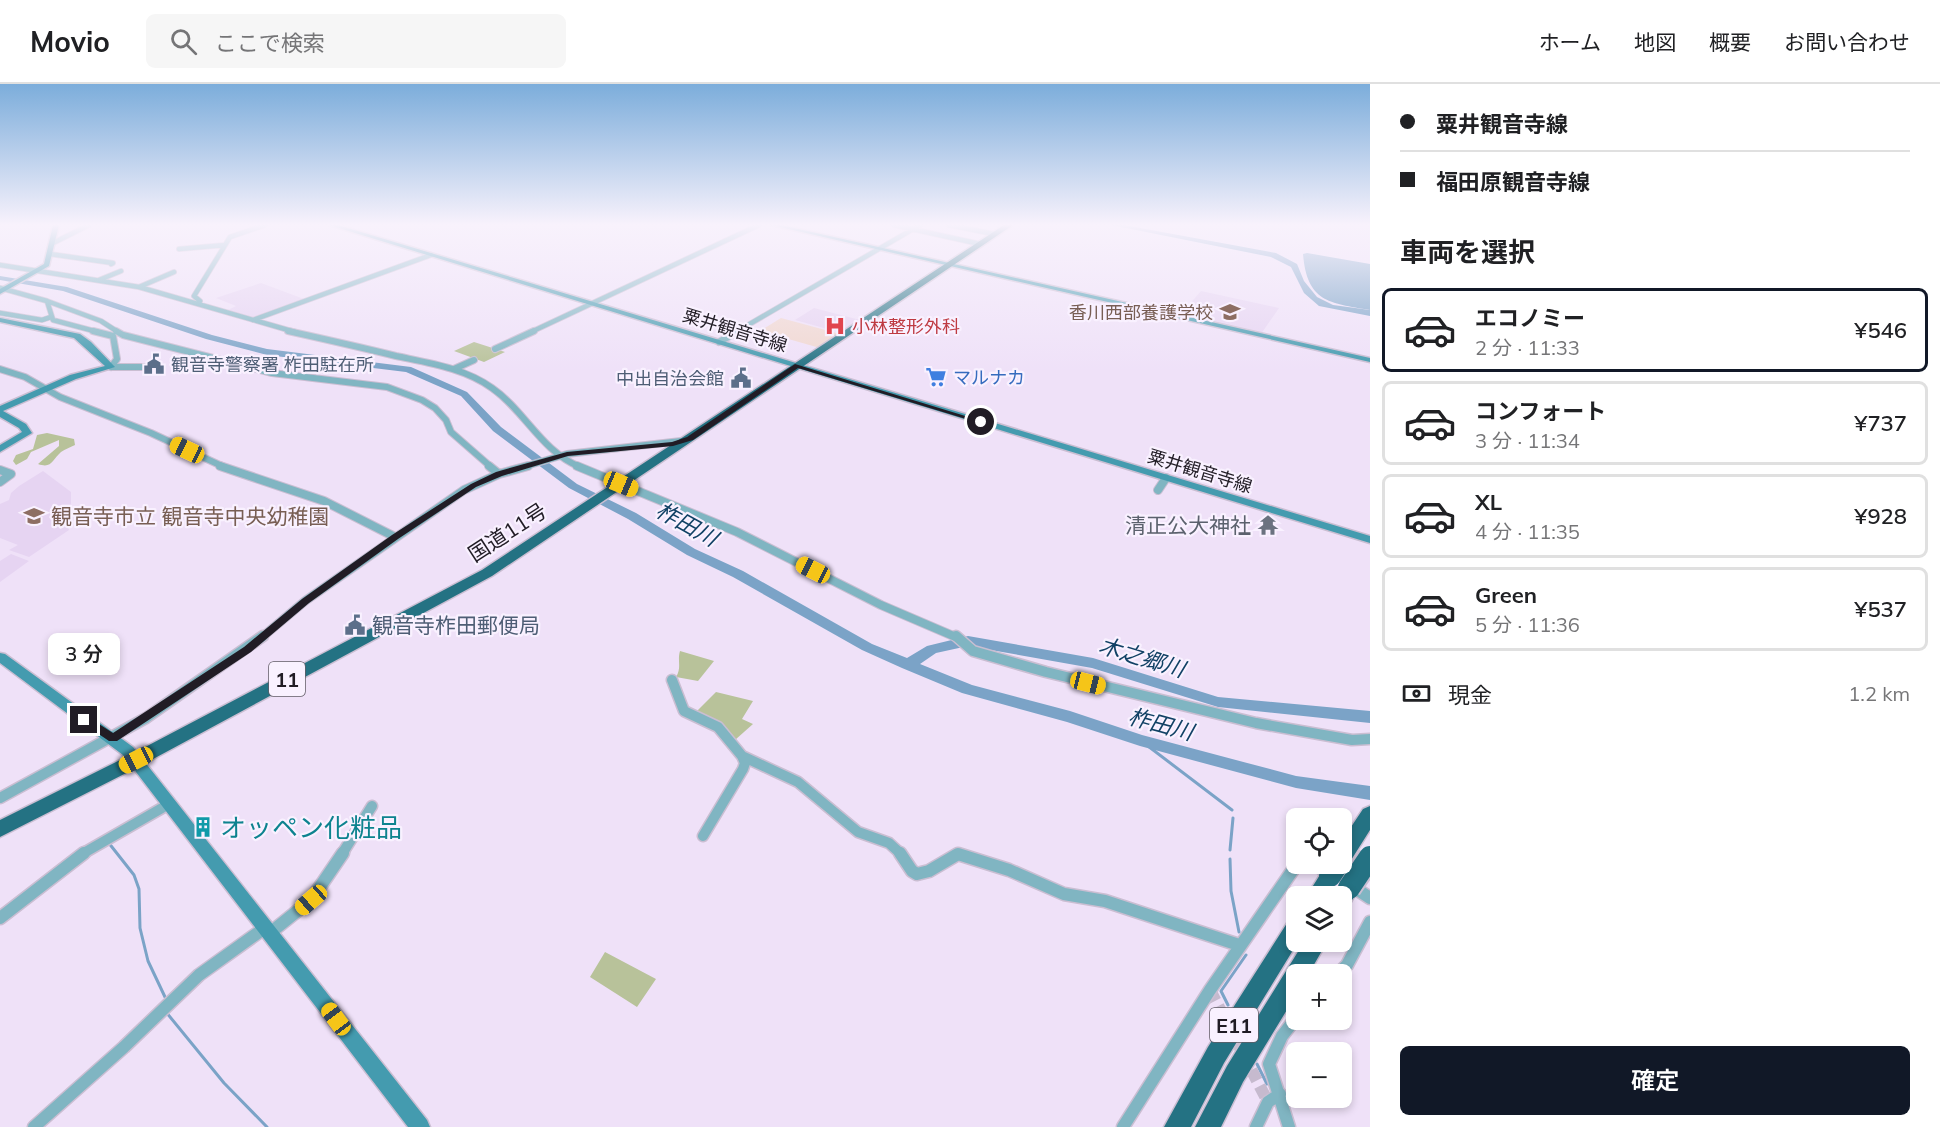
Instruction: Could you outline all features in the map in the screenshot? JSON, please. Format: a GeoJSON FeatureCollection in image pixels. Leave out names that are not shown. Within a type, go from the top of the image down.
{"type":"FeatureCollection","features":[{"type":"Feature","properties":{"kind":"highway","name":"国道11号"},"geometry":{"type":"LineString","coordinates":[[0,829],[136,760],[453,592],[519,553],[934,274]]}},
{"type":"Feature","properties":{"kind":"highway"},"geometry":{"type":"LineString","coordinates":[[1352,842],[1370,814]]}},
{"type":"Feature","properties":{"kind":"highway"},"geometry":{"type":"LineString","coordinates":[[1350,886],[1370,857]]}},
{"type":"Feature","properties":{"kind":"highway","name":"E11"},"geometry":{"type":"LineString","coordinates":[[1178,1127],[1216,1055],[1286,943]]}},
{"type":"Feature","properties":{"kind":"highway","name":"E11"},"geometry":{"type":"LineString","coordinates":[[1208,1127],[1235,1074],[1310,952]]}},
{"type":"Feature","properties":{"kind":"main road"},"geometry":{"type":"LineString","coordinates":[[2,290],[32,274]]}},
{"type":"Feature","properties":{"kind":"main road","name":"粟井観音寺線"},"geometry":{"type":"LineString","coordinates":[[492,274],[1370,540]]}},
{"type":"Feature","properties":{"kind":"main road"},"geometry":{"type":"LineString","coordinates":[[991,274],[1370,360]]}},
{"type":"Feature","properties":{"kind":"main road"},"geometry":{"type":"LineString","coordinates":[[0,320],[77,336],[111,367]]}},
{"type":"Feature","properties":{"kind":"main road"},"geometry":{"type":"LineString","coordinates":[[0,449],[27,433],[23,426],[0,411],[73,377],[111,367]]}},
{"type":"Feature","properties":{"kind":"main road"},"geometry":{"type":"LineString","coordinates":[[0,657],[113,738],[136,760],[420,1127]]}},
{"type":"Feature","properties":{"kind":"street"},"geometry":{"type":"LineString","coordinates":[[59,274],[139,287],[303,334],[454,369],[497,392],[544,443],[562,455],[566,461],[737,532],[881,605],[956,636],[973,651],[1046,672],[1256,723],[1352,740],[1370,739]]}},
{"type":"Feature","properties":{"kind":"street"},"geometry":{"type":"LineString","coordinates":[[98,281],[115,274]]}},
{"type":"Feature","properties":{"kind":"street"},"geometry":{"type":"LineString","coordinates":[[139,287],[170,274]]}},
{"type":"Feature","properties":{"kind":"street"},"geometry":{"type":"LineString","coordinates":[[194,297],[208,274]]}},
{"type":"Feature","properties":{"kind":"street"},"geometry":{"type":"LineString","coordinates":[[253,320],[380,274]]}},
{"type":"Feature","properties":{"kind":"street"},"geometry":{"type":"LineString","coordinates":[[495,349],[656,274]]}},
{"type":"Feature","properties":{"kind":"street"},"geometry":{"type":"LineString","coordinates":[[719,342],[837,274]]}},
{"type":"Feature","properties":{"kind":"street"},"geometry":{"type":"LineString","coordinates":[[2,290],[47,301],[101,321],[123,335],[272,373],[403,391],[435,408],[446,420],[451,432],[499,474]]}},
{"type":"Feature","properties":{"kind":"street"},"geometry":{"type":"LineString","coordinates":[[175,296],[194,297],[219,310]]}},
{"type":"Feature","properties":{"kind":"street"},"geometry":{"type":"LineString","coordinates":[[47,301],[53,320],[115,337],[123,335]]}},
{"type":"Feature","properties":{"kind":"street"},"geometry":{"type":"LineString","coordinates":[[0,313],[42,320],[51,317]]}},
{"type":"Feature","properties":{"kind":"street"},"geometry":{"type":"LineString","coordinates":[[111,367],[117,359],[115,337]]}},
{"type":"Feature","properties":{"kind":"street"},"geometry":{"type":"LineString","coordinates":[[454,369],[474,360]]}},
{"type":"Feature","properties":{"kind":"street"},"geometry":{"type":"LineString","coordinates":[[111,367],[155,367]]}},
{"type":"Feature","properties":{"kind":"street"},"geometry":{"type":"LineString","coordinates":[[0,369],[25,377],[43,389],[221,466],[324,501],[395,537]]}},
{"type":"Feature","properties":{"kind":"street"},"geometry":{"type":"LineString","coordinates":[[0,798],[113,738],[248,649],[305,601],[464,490],[499,474],[562,455],[673,444],[690,438]]}},
{"type":"Feature","properties":{"kind":"street"},"geometry":{"type":"LineString","coordinates":[[0,470],[11,474],[0,482]]}},
{"type":"Feature","properties":{"kind":"street"},"geometry":{"type":"LineString","coordinates":[[1158,490],[1166,478]]}},
{"type":"Feature","properties":{"kind":"street"},"geometry":{"type":"LineString","coordinates":[[672,680],[684,711],[718,727],[742,756],[745,763],[704,836]]}},
{"type":"Feature","properties":{"kind":"street"},"geometry":{"type":"LineString","coordinates":[[742,756],[798,782],[858,832],[889,843],[899,851],[912,871],[917,874],[929,871],[958,854],[1026,877],[1043,887],[1088,901],[1105,901],[1239,945]]}},
{"type":"Feature","properties":{"kind":"street"},"geometry":{"type":"LineString","coordinates":[[0,918],[87,850],[169,804]]}},
{"type":"Feature","properties":{"kind":"street"},"geometry":{"type":"LineString","coordinates":[[34,1127],[124,1047],[199,975],[311,900],[321,888],[372,806]]}},
{"type":"Feature","properties":{"kind":"street"},"geometry":{"type":"LineString","coordinates":[[1123,1127],[1239,945],[1290,874]]}},
{"type":"Feature","properties":{"kind":"street"},"geometry":{"type":"LineString","coordinates":[[1330,874],[1370,898]]}},
{"type":"Feature","properties":{"kind":"street"},"geometry":{"type":"LineString","coordinates":[[1348,964],[1370,922]]}},
{"type":"Feature","properties":{"kind":"street"},"geometry":{"type":"LineString","coordinates":[[1287,1030],[1269,1064],[1289,1127]]}},
{"type":"Feature","properties":{"kind":"street"},"geometry":{"type":"LineString","coordinates":[[1256,1127],[1268,1102],[1280,1094]]}},
{"type":"Feature","properties":{"kind":"shaded area"},"geometry":{"type":"Polygon","coordinates":[[[261,283],[304,299],[251,318],[226,311],[236,306],[216,298],[261,283]]]}},
{"type":"Feature","properties":{"kind":"shaded area","name":"香川西部養護学校"},"geometry":{"type":"Polygon","coordinates":[[[1201,291],[1279,308],[1261,334],[1180,315],[1201,291]]]}},
{"type":"Feature","properties":{"kind":"shaded area","name":"小林整形外科"},"geometry":{"type":"Polygon","coordinates":[[[814,308],[860,320],[842,333],[795,320],[814,308]]]}},
{"type":"Feature","properties":{"kind":"shaded area"},"geometry":{"type":"Polygon","coordinates":[[[781,318],[840,334],[820,348],[760,331],[781,318]]]}},
{"type":"Feature","properties":{"kind":"shaded area","name":"観音寺市立 観音寺中央幼稚園"},"geometry":{"type":"Polygon","coordinates":[[[43,471],[71,492],[71,504],[66,519],[69,530],[29,557],[9,550],[18,545],[0,538],[0,504],[9,500],[11,493],[19,486],[43,471]]]}},
{"type":"Feature","properties":{"kind":"shaded area"},"geometry":{"type":"Polygon","coordinates":[[[11,554],[29,561],[0,582],[0,561],[11,554]]]}},
{"type":"Feature","properties":{"kind":"green space"},"geometry":{"type":"Polygon","coordinates":[[[474,342],[505,352],[484,362],[454,351],[474,342]]]}},
{"type":"Feature","properties":{"kind":"green space"},"geometry":{"type":"Polygon","coordinates":[[[47,433],[74,439],[75,445],[61,452],[49,465],[38,464],[59,446],[59,440],[31,452],[27,459],[16,465],[13,461],[16,455],[33,449],[37,435],[47,433]]]}},
{"type":"Feature","properties":{"kind":"green space"},"geometry":{"type":"Polygon","coordinates":[[[680,651],[714,661],[698,681],[676,677],[679,670],[680,651]]]}},
{"type":"Feature","properties":{"kind":"green space"},"geometry":{"type":"Polygon","coordinates":[[[716,692],[753,701],[742,719],[753,724],[735,740],[695,713],[716,692]]]}},
{"type":"Feature","properties":{"kind":"green space"},"geometry":{"type":"Polygon","coordinates":[[[605,952],[656,979],[637,1007],[590,977],[605,952]]]}},
{"type":"Feature","properties":{"kind":"water"},"geometry":{"type":"Polygon","coordinates":[[[1306,274],[1370,274],[1370,310],[1332,302],[1315,291],[1306,274]]]}},
{"type":"Feature","properties":{"kind":"waterway"},"geometry":{"type":"LineString","coordinates":[[1297,274],[1307,291],[1322,304],[1370,313]]}},
{"type":"Feature","properties":{"kind":"waterway","name":"柞田川"},"geometry":{"type":"LineString","coordinates":[[0,278],[64,289],[209,337],[267,352],[408,369],[464,394],[497,429],[573,486],[632,516],[691,552],[738,574],[867,647],[908,664]]}},
{"type":"Feature","properties":{"kind":"waterway","name":"木之郷川"},"geometry":{"type":"LineString","coordinates":[[908,664],[932,649],[968,641],[1093,663],[1218,702],[1370,717]]}},
{"type":"Feature","properties":{"kind":"waterway","name":"柞田川"},"geometry":{"type":"LineString","coordinates":[[908,664],[967,689],[1070,717],[1140,740],[1296,782],[1370,793]]}},
{"type":"Feature","properties":{"kind":"waterway"},"geometry":{"type":"LineString","coordinates":[[1140,740],[1232,810]]}},
{"type":"Feature","properties":{"kind":"waterway"},"geometry":{"type":"LineString","coordinates":[[1230,850],[1233,818]]}},
{"type":"Feature","properties":{"kind":"waterway"},"geometry":{"type":"LineString","coordinates":[[108,842],[134,875],[139,889],[140,928],[148,961],[165,997]]}},
{"type":"Feature","properties":{"kind":"waterway"},"geometry":{"type":"LineString","coordinates":[[1230,859],[1231,891],[1239,932]]}},
{"type":"Feature","properties":{"kind":"waterway"},"geometry":{"type":"LineString","coordinates":[[1228,1005],[1221,991],[1246,955]]}},
{"type":"Feature","properties":{"kind":"waterway"},"geometry":{"type":"LineString","coordinates":[[166,1012],[224,1083],[267,1127]]}},
{"type":"Feature","properties":{"kind":"waterway"},"geometry":{"type":"LineString","coordinates":[[1257,1064],[1267,1084]]}},
{"type":"Feature","properties":{"kind":"tunnel"},"geometry":{"type":"LineString","coordinates":[[1210,990],[1268,1102]]}},
{"type":"Feature","properties":{"kind":"place","name":"香川西部養護学校"},"geometry":{"type":"Point","coordinates":[1230,312]}},
{"type":"Feature","properties":{"kind":"place","name":"小林整形外科"},"geometry":{"type":"Point","coordinates":[835,326]}},
{"type":"Feature","properties":{"kind":"place","name":"観音寺警察署 柞田駐在所"},"geometry":{"type":"Point","coordinates":[154,364]}},
{"type":"Feature","properties":{"kind":"place","name":"マルナカ"},"geometry":{"type":"Point","coordinates":[936,377]}},
{"type":"Feature","properties":{"kind":"place","name":"中出自治会館"},"geometry":{"type":"Point","coordinates":[741,378]}},
{"type":"Feature","properties":{"kind":"place","name":"観音寺市立 観音寺中央幼稚園"},"geometry":{"type":"Point","coordinates":[34,516]}},
{"type":"Feature","properties":{"kind":"place","name":"清正公大神社"},"geometry":{"type":"Point","coordinates":[1268,525]}},
{"type":"Feature","properties":{"kind":"place","name":"観音寺柞田郵便局"},"geometry":{"type":"Point","coordinates":[355,625]}},
{"type":"Feature","properties":{"kind":"place","name":"オッペン化粧品"},"geometry":{"type":"Point","coordinates":[203,827]}},
{"type":"Feature","properties":{"kind":"route"},"geometry":{"type":"LineString","coordinates":[[84,720],[113,738],[248,649],[305,601],[464,490],[499,474],[567,454],[673,444],[690,438],[797,366],[981,422]]}}]}
